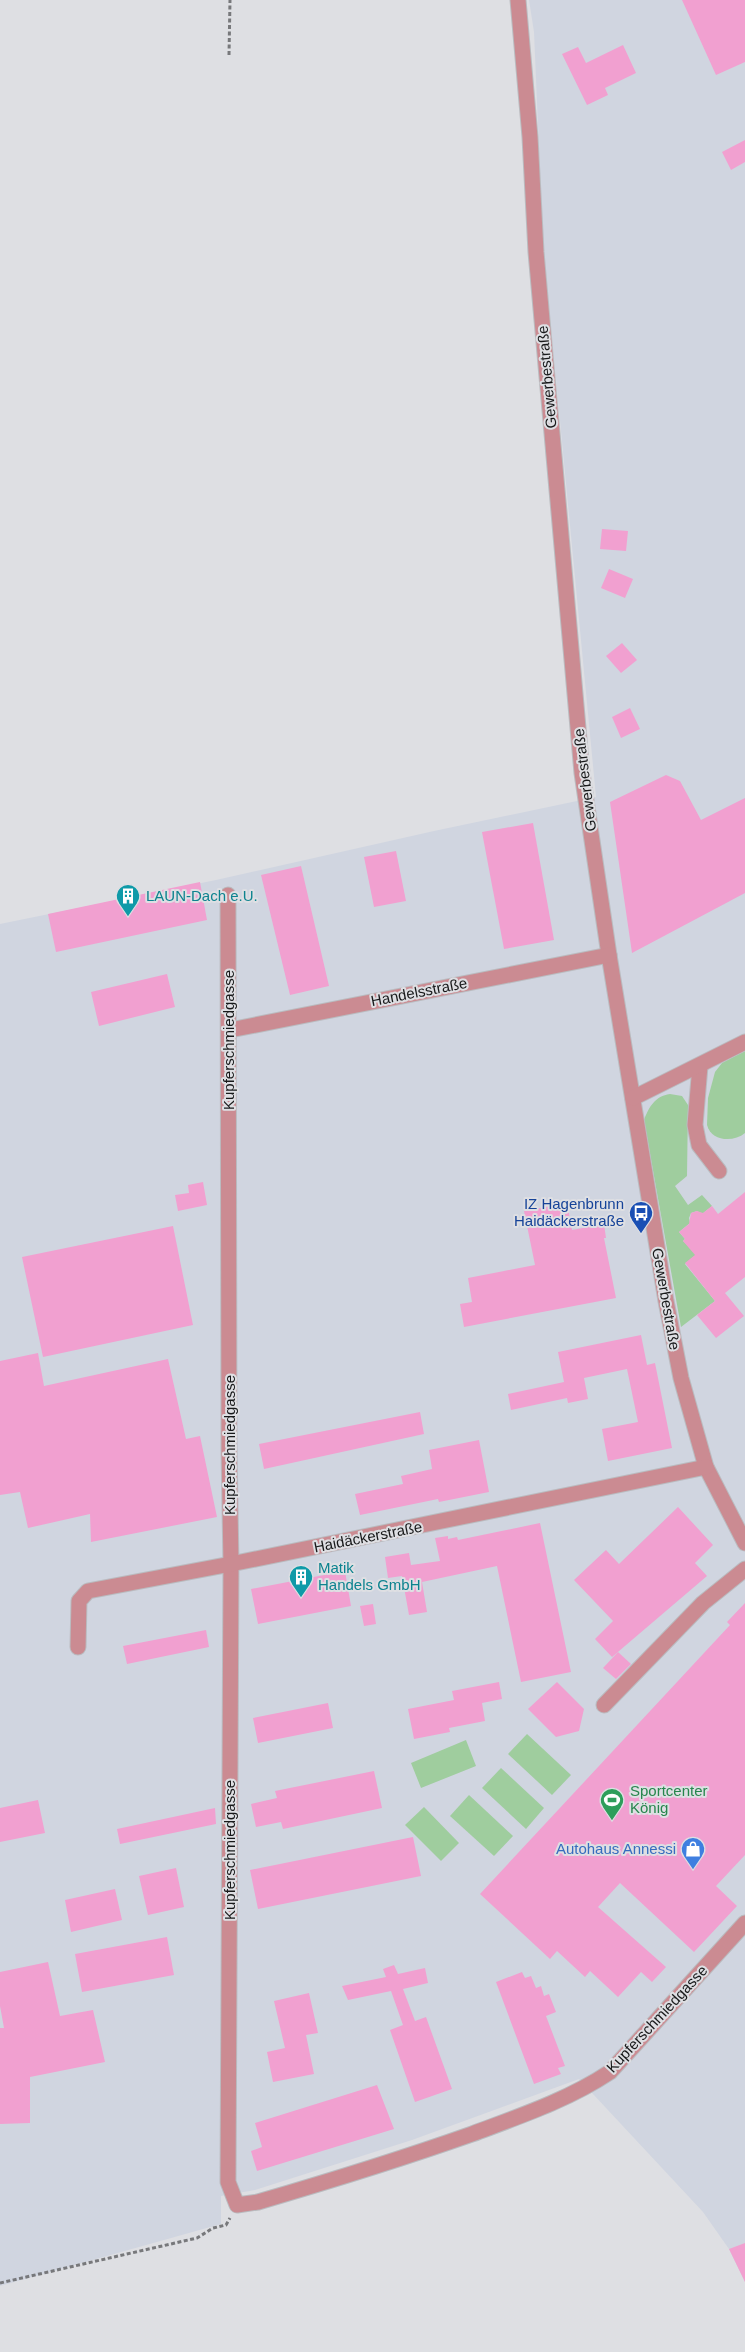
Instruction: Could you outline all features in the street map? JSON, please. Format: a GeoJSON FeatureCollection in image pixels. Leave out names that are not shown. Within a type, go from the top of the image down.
{"type":"FeatureCollection","features":[{"type":"Feature","properties":{"kind":"street","name":"Gewerbestraße"},"geometry":{"type":"LineString","coordinates":[[518,0],[530,137],[536,252],[582,773],[609,955],[663,1283],[681,1378],[706,1467],[745,1543]]}},
{"type":"Feature","properties":{"kind":"street","name":"Kupferschmiedgasse"},"geometry":{"type":"LineString","coordinates":[[228,895],[231,1564],[228,2182],[237,2205],[258,2202],[389,2163],[521,2116],[588,2087],[610,2072],[745,1923]]}},
{"type":"Feature","properties":{"kind":"street","name":"Handelsstraße"},"geometry":{"type":"LineString","coordinates":[[230,1030],[609,955]]}},
{"type":"Feature","properties":{"kind":"street"},"geometry":{"type":"LineString","coordinates":[[633,1098],[745,1042]]}},
{"type":"Feature","properties":{"kind":"street"},"geometry":{"type":"LineString","coordinates":[[700,1066],[697,1132],[699,1145],[719,1171]]}},
{"type":"Feature","properties":{"kind":"street","name":"Haidäckerstraße"},"geometry":{"type":"LineString","coordinates":[[78,1648],[79,1601],[88,1591],[231,1564],[706,1467]]}},
{"type":"Feature","properties":{"kind":"street"},"geometry":{"type":"LineString","coordinates":[[604,1705],[703,1603],[745,1569]]}},
{"type":"Feature","properties":{"kind":"path"},"geometry":{"type":"LineString","coordinates":[[229,54],[230,0]]}},
{"type":"Feature","properties":{"kind":"path"},"geometry":{"type":"LineString","coordinates":[[0,2283],[197,2238],[213,2228],[226,2225],[237,2205]]}},
{"type":"Feature","properties":{"kind":"shaded area"},"geometry":{"type":"Polygon","coordinates":[[[529,0],[745,0],[745,2282],[729,2249],[703,2212],[579,2079],[412,2140],[255,2190],[221,2196],[221,2224],[0,2286],[0,924],[216,880],[596,797],[543,243],[534,32],[529,0]]]}},
{"type":"Feature","properties":{"kind":"green space"},"geometry":{"type":"Polygon","coordinates":[[[745,1051],[745,1133],[735,1138],[723,1139],[713,1134],[707,1125],[708,1098],[715,1072],[722,1063],[745,1051]]]}},
{"type":"Feature","properties":{"kind":"green space"},"geometry":{"type":"Polygon","coordinates":[[[670,1094],[682,1096],[688,1105],[687,1176],[675,1186],[688,1205],[702,1195],[712,1206],[702,1214],[697,1211],[691,1213],[690,1223],[679,1232],[685,1239],[683,1241],[697,1254],[685,1264],[715,1301],[681,1327],[644,1120],[656,1100],[670,1094]]]}},
{"type":"Feature","properties":{"kind":"green space"},"geometry":{"type":"Polygon","coordinates":[[[527,1734],[571,1775],[552,1795],[508,1754],[527,1734]]]}},
{"type":"Feature","properties":{"kind":"green space"},"geometry":{"type":"Polygon","coordinates":[[[466,1740],[476,1766],[421,1788],[411,1763],[466,1740]]]}},
{"type":"Feature","properties":{"kind":"green space"},"geometry":{"type":"Polygon","coordinates":[[[501,1768],[544,1808],[526,1829],[482,1788],[501,1768]]]}},
{"type":"Feature","properties":{"kind":"green space"},"geometry":{"type":"Polygon","coordinates":[[[469,1795],[513,1836],[494,1856],[450,1816],[469,1795]]]}},
{"type":"Feature","properties":{"kind":"green space"},"geometry":{"type":"Polygon","coordinates":[[[424,1807],[459,1843],[441,1861],[405,1825],[424,1807]]]}},
{"type":"Feature","properties":{"kind":"building"},"geometry":{"type":"Polygon","coordinates":[[[682,0],[745,0],[745,62],[716,75],[682,0]]]}},
{"type":"Feature","properties":{"kind":"building"},"geometry":{"type":"Polygon","coordinates":[[[623,45],[636,73],[605,88],[608,95],[587,105],[562,54],[578,47],[586,63],[623,45]]]}},
{"type":"Feature","properties":{"kind":"building"},"geometry":{"type":"Polygon","coordinates":[[[745,140],[745,162],[731,170],[722,152],[745,140]]]}},
{"type":"Feature","properties":{"kind":"building"},"geometry":{"type":"Polygon","coordinates":[[[602,529],[628,531],[626,551],[600,549],[602,529]]]}},
{"type":"Feature","properties":{"kind":"building"},"geometry":{"type":"Polygon","coordinates":[[[609,569],[633,579],[625,598],[601,588],[609,569]]]}},
{"type":"Feature","properties":{"kind":"building"},"geometry":{"type":"Polygon","coordinates":[[[622,643],[637,660],[621,673],[606,656],[622,643]]]}},
{"type":"Feature","properties":{"kind":"building"},"geometry":{"type":"Polygon","coordinates":[[[630,708],[640,729],[621,738],[612,717],[630,708]]]}},
{"type":"Feature","properties":{"kind":"building"},"geometry":{"type":"Polygon","coordinates":[[[666,775],[680,781],[701,820],[745,798],[745,893],[632,953],[610,802],[666,775]]]}},
{"type":"Feature","properties":{"kind":"building"},"geometry":{"type":"Polygon","coordinates":[[[533,823],[554,940],[504,949],[482,832],[533,823]]]}},
{"type":"Feature","properties":{"kind":"building"},"geometry":{"type":"Polygon","coordinates":[[[396,851],[406,901],[374,907],[364,857],[396,851]]]}},
{"type":"Feature","properties":{"kind":"building"},"geometry":{"type":"Polygon","coordinates":[[[301,866],[329,986],[290,995],[261,875],[301,866]]]}},
{"type":"Feature","properties":{"kind":"building","name":"LAUN-Dach e.U."},"geometry":{"type":"Polygon","coordinates":[[[200,882],[207,920],[56,952],[48,914],[200,882]]]}},
{"type":"Feature","properties":{"kind":"building"},"geometry":{"type":"Polygon","coordinates":[[[167,974],[175,1007],[99,1026],[91,992],[167,974]]]}},
{"type":"Feature","properties":{"kind":"building"},"geometry":{"type":"Polygon","coordinates":[[[203,1182],[207,1205],[178,1211],[175,1195],[189,1193],[188,1185],[203,1182]]]}},
{"type":"Feature","properties":{"kind":"building"},"geometry":{"type":"Polygon","coordinates":[[[745,1192],[745,1277],[725,1293],[744,1316],[716,1338],[697,1315],[715,1301],[685,1263],[695,1255],[683,1241],[685,1239],[679,1232],[689,1224],[691,1213],[697,1211],[703,1213],[712,1206],[718,1214],[745,1192]]]}},
{"type":"Feature","properties":{"kind":"building"},"geometry":{"type":"Polygon","coordinates":[[[567,1203],[572,1230],[604,1224],[606,1238],[604,1238],[616,1298],[464,1327],[460,1304],[472,1302],[468,1278],[535,1265],[524,1211],[567,1203]]]}},
{"type":"Feature","properties":{"kind":"building"},"geometry":{"type":"Polygon","coordinates":[[[173,1226],[193,1325],[43,1357],[22,1257],[173,1226]]]}},
{"type":"Feature","properties":{"kind":"building"},"geometry":{"type":"Polygon","coordinates":[[[641,1335],[647,1365],[655,1363],[672,1448],[608,1461],[602,1429],[638,1422],[627,1369],[584,1378],[588,1399],[568,1403],[567,1398],[511,1410],[508,1394],[564,1382],[558,1352],[641,1335]]]}},
{"type":"Feature","properties":{"kind":"building"},"geometry":{"type":"Polygon","coordinates":[[[38,1353],[44,1386],[168,1359],[186,1439],[200,1436],[217,1517],[91,1542],[90,1514],[28,1528],[20,1492],[0,1495],[0,1361],[38,1353]]]}},
{"type":"Feature","properties":{"kind":"building"},"geometry":{"type":"Polygon","coordinates":[[[420,1412],[424,1434],[264,1469],[259,1444],[420,1412]]]}},
{"type":"Feature","properties":{"kind":"building"},"geometry":{"type":"Polygon","coordinates":[[[479,1440],[489,1492],[439,1502],[438,1499],[360,1515],[355,1494],[403,1484],[401,1476],[432,1469],[429,1450],[479,1440]]]}},
{"type":"Feature","properties":{"kind":"building"},"geometry":{"type":"Polygon","coordinates":[[[678,1507],[713,1545],[695,1563],[707,1576],[612,1657],[595,1639],[613,1621],[574,1580],[606,1550],[619,1564],[678,1507]]]}},
{"type":"Feature","properties":{"kind":"building"},"geometry":{"type":"Polygon","coordinates":[[[540,1523],[571,1672],[521,1682],[497,1566],[422,1582],[427,1612],[409,1615],[402,1576],[388,1578],[385,1557],[409,1553],[411,1565],[440,1561],[435,1538],[448,1536],[448,1539],[457,1537],[458,1540],[540,1523]]]}},
{"type":"Feature","properties":{"kind":"building","name":"Matik Handels GmbH"},"geometry":{"type":"Polygon","coordinates":[[[345,1571],[351,1606],[258,1624],[251,1589],[345,1571]]]}},
{"type":"Feature","properties":{"kind":"building","name":"Sportcenter König"},"geometry":{"type":"Polygon","coordinates":[[[745,1603],[745,1855],[716,1886],[737,1906],[694,1952],[620,1883],[598,1907],[666,1967],[652,1982],[641,1972],[618,1997],[590,1971],[585,1977],[557,1951],[550,1959],[480,1894],[730,1625],[727,1622],[745,1603]]]}},
{"type":"Feature","properties":{"kind":"building"},"geometry":{"type":"Polygon","coordinates":[[[373,1604],[376,1624],[364,1626],[360,1606],[373,1604]]]}},
{"type":"Feature","properties":{"kind":"building"},"geometry":{"type":"Polygon","coordinates":[[[206,1630],[209,1647],[127,1664],[123,1646],[206,1630]]]}},
{"type":"Feature","properties":{"kind":"building"},"geometry":{"type":"Polygon","coordinates":[[[618,1652],[631,1664],[616,1679],[603,1668],[618,1652]]]}},
{"type":"Feature","properties":{"kind":"building"},"geometry":{"type":"Polygon","coordinates":[[[499,1682],[502,1699],[482,1703],[485,1721],[449,1728],[450,1732],[414,1739],[408,1709],[454,1700],[452,1691],[499,1682]]]}},
{"type":"Feature","properties":{"kind":"building"},"geometry":{"type":"Polygon","coordinates":[[[557,1682],[584,1709],[579,1731],[556,1737],[528,1709],[557,1682]]]}},
{"type":"Feature","properties":{"kind":"building"},"geometry":{"type":"Polygon","coordinates":[[[328,1703],[333,1728],[258,1743],[253,1718],[328,1703]]]}},
{"type":"Feature","properties":{"kind":"building"},"geometry":{"type":"Polygon","coordinates":[[[374,1771],[382,1808],[283,1829],[281,1822],[256,1827],[251,1804],[277,1798],[275,1791],[374,1771]]]}},
{"type":"Feature","properties":{"kind":"building"},"geometry":{"type":"Polygon","coordinates":[[[38,1800],[45,1833],[0,1842],[0,1808],[38,1800]]]}},
{"type":"Feature","properties":{"kind":"building"},"geometry":{"type":"Polygon","coordinates":[[[215,1808],[216,1824],[120,1844],[117,1829],[215,1808]]]}},
{"type":"Feature","properties":{"kind":"building"},"geometry":{"type":"Polygon","coordinates":[[[413,1837],[421,1876],[258,1909],[250,1870],[413,1837]]]}},
{"type":"Feature","properties":{"kind":"building"},"geometry":{"type":"Polygon","coordinates":[[[176,1868],[184,1907],[148,1915],[139,1876],[176,1868]]]}},
{"type":"Feature","properties":{"kind":"building"},"geometry":{"type":"Polygon","coordinates":[[[115,1889],[122,1920],[71,1932],[65,1900],[115,1889]]]}},
{"type":"Feature","properties":{"kind":"building"},"geometry":{"type":"Polygon","coordinates":[[[167,1937],[174,1975],[82,1992],[75,1954],[167,1937]]]}},
{"type":"Feature","properties":{"kind":"building"},"geometry":{"type":"Polygon","coordinates":[[[48,1962],[60,2016],[93,2010],[105,2062],[30,2077],[30,2123],[0,2124],[0,2028],[4,2028],[0,2006],[0,1972],[48,1962]]]}},
{"type":"Feature","properties":{"kind":"building"},"geometry":{"type":"Polygon","coordinates":[[[394,1965],[398,1974],[425,1968],[428,1983],[403,1989],[415,2021],[426,2017],[452,2089],[415,2102],[390,2030],[403,2025],[391,1991],[348,2000],[342,1986],[386,1977],[383,1969],[394,1965]]]}},
{"type":"Feature","properties":{"kind":"building"},"geometry":{"type":"Polygon","coordinates":[[[522,1972],[525,1978],[531,1976],[536,1988],[541,1986],[544,1996],[549,1994],[556,2012],[546,2016],[565,2066],[558,2068],[561,2074],[534,2084],[496,1982],[522,1972]]]}},
{"type":"Feature","properties":{"kind":"building"},"geometry":{"type":"Polygon","coordinates":[[[309,1993],[318,2033],[306,2035],[314,2074],[273,2082],[267,2052],[285,2048],[274,2001],[309,1993]]]}},
{"type":"Feature","properties":{"kind":"building"},"geometry":{"type":"Polygon","coordinates":[[[377,2085],[394,2129],[257,2171],[251,2151],[262,2147],[255,2123],[377,2085]]]}},
{"type":"Feature","properties":{"kind":"building"},"geometry":{"type":"Polygon","coordinates":[[[745,2243],[745,2282],[729,2249],[745,2243]]]}},
{"type":"Feature","properties":{"kind":"place","name":"LAUN-Dach e.U."},"geometry":{"type":"Point","coordinates":[128,917]}},
{"type":"Feature","properties":{"kind":"place","name":"IZ Hagenbrunn Haidäckerstraße"},"geometry":{"type":"Point","coordinates":[641,1234]}},
{"type":"Feature","properties":{"kind":"place","name":"Matik Handels GmbH"},"geometry":{"type":"Point","coordinates":[301,1598]}},
{"type":"Feature","properties":{"kind":"place","name":"Sportcenter König"},"geometry":{"type":"Point","coordinates":[612,1821]}},
{"type":"Feature","properties":{"kind":"place","name":"Autohaus Annessi"},"geometry":{"type":"Point","coordinates":[693,1870]}}]}
